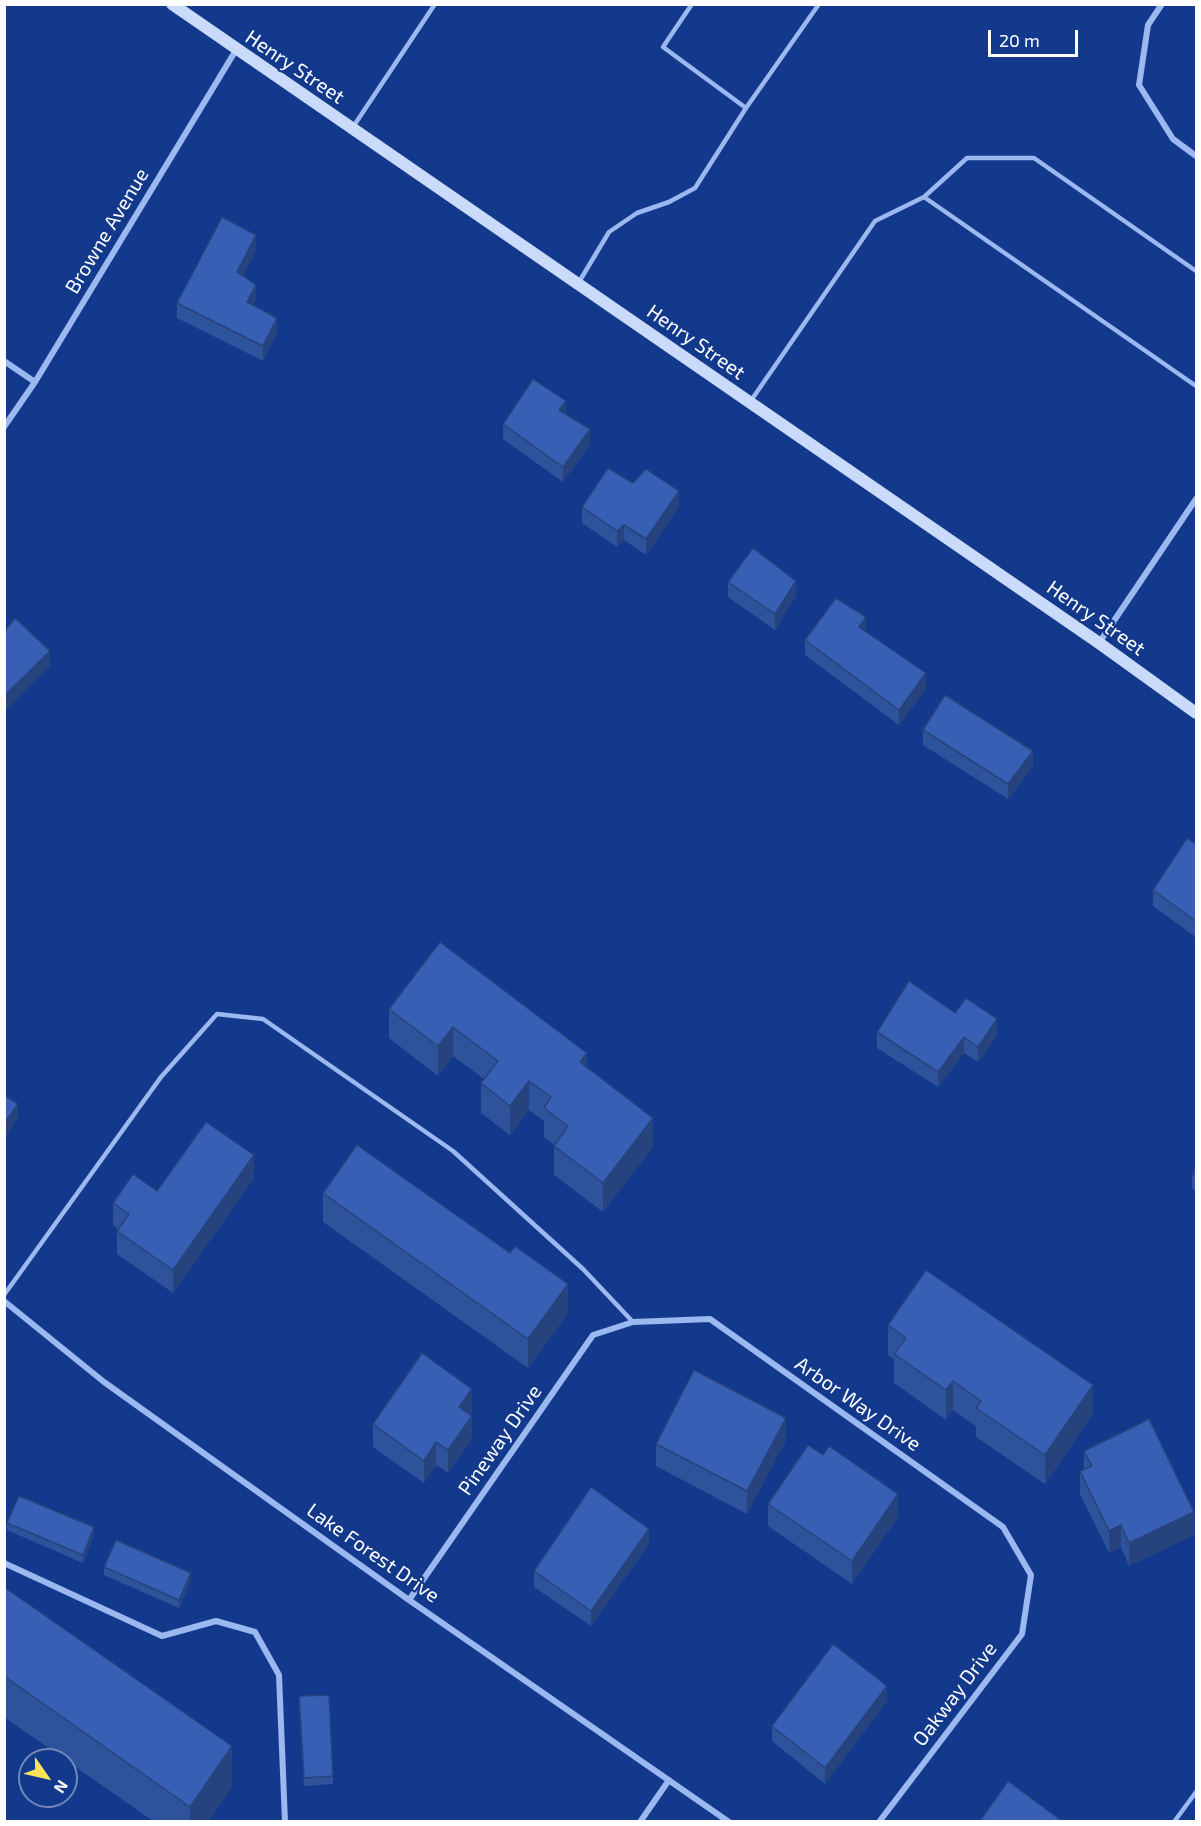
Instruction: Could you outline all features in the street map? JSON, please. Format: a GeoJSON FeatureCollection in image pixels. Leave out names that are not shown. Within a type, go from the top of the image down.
{"type":"FeatureCollection","features":[{"type":"Feature","properties":{"kind":"street","name":"Henry Street"},"geometry":{"type":"LineString","coordinates":[[172,4],[1100,643],[1197,713]]}},
{"type":"Feature","properties":{"kind":"street"},"geometry":{"type":"LineString","coordinates":[[1162,4],[1148,25],[1139,85],[1173,139],[1197,156]]}},
{"type":"Feature","properties":{"kind":"street","name":"Browne Avenue"},"geometry":{"type":"LineString","coordinates":[[4,427],[35,382],[236,50]]}},
{"type":"Feature","properties":{"kind":"street"},"geometry":{"type":"LineString","coordinates":[[4,361],[35,382]]}},
{"type":"Feature","properties":{"kind":"street"},"geometry":{"type":"LineString","coordinates":[[1100,643],[1197,499]]}},
{"type":"Feature","properties":{"kind":"street","name":"Lake Forest Drive"},"geometry":{"type":"LineString","coordinates":[[4,1301],[104,1382],[409,1600],[729,1821]]}},
{"type":"Feature","properties":{"kind":"street","name":"Arbor Way Drive"},"geometry":{"type":"LineString","coordinates":[[633,1322],[710,1320],[1003,1527],[1031,1575]]}},
{"type":"Feature","properties":{"kind":"street","name":"Pineway Drive"},"geometry":{"type":"LineString","coordinates":[[409,1600],[593,1335],[633,1322]]}},
{"type":"Feature","properties":{"kind":"street"},"geometry":{"type":"LineString","coordinates":[[4,1563],[162,1636],[216,1621],[255,1632],[279,1675],[285,1821]]}},
{"type":"Feature","properties":{"kind":"street","name":"Oakway Drive"},"geometry":{"type":"LineString","coordinates":[[879,1821],[1022,1634],[1031,1575]]}},
{"type":"Feature","properties":{"kind":"street"},"geometry":{"type":"LineString","coordinates":[[640,1821],[669,1780]]}},
{"type":"Feature","properties":{"kind":"lane"},"geometry":{"type":"LineString","coordinates":[[352,129],[435,4]]}},
{"type":"Feature","properties":{"kind":"lane"},"geometry":{"type":"LineString","coordinates":[[693,4],[663,48],[746,108]]}},
{"type":"Feature","properties":{"kind":"lane"},"geometry":{"type":"LineString","coordinates":[[578,284],[609,232],[637,213],[669,202],[695,188],[746,108],[819,4]]}},
{"type":"Feature","properties":{"kind":"lane"},"geometry":{"type":"LineString","coordinates":[[750,403],[874,221],[924,197],[967,158],[1034,158],[1197,271]]}},
{"type":"Feature","properties":{"kind":"lane"},"geometry":{"type":"LineString","coordinates":[[924,197],[1197,386]]}},
{"type":"Feature","properties":{"kind":"lane"},"geometry":{"type":"LineString","coordinates":[[4,1294],[161,1077],[217,1014],[263,1019],[453,1151],[584,1269],[633,1322]]}},
{"type":"Feature","properties":{"kind":"lane"},"geometry":{"type":"LineString","coordinates":[[1174,1821],[1197,1792]]}},
{"type":"Feature","properties":{"kind":"building"},"geometry":{"type":"Polygon","coordinates":[[[222,217],[256,235],[237,272],[256,285],[247,302],[277,318],[263,346],[177,303],[222,217]]]}},
{"type":"Feature","properties":{"kind":"building"},"geometry":{"type":"Polygon","coordinates":[[[533,379],[566,401],[559,410],[590,429],[563,467],[503,424],[533,379]]]}},
{"type":"Feature","properties":{"kind":"building"},"geometry":{"type":"Polygon","coordinates":[[[608,468],[633,483],[646,469],[679,491],[646,539],[624,525],[617,531],[582,507],[608,468]]]}},
{"type":"Feature","properties":{"kind":"building"},"geometry":{"type":"Polygon","coordinates":[[[753,548],[796,581],[775,614],[728,582],[753,548]]]}},
{"type":"Feature","properties":{"kind":"building"},"geometry":{"type":"Polygon","coordinates":[[[836,598],[866,617],[859,627],[926,673],[899,710],[805,640],[836,598]]]}},
{"type":"Feature","properties":{"kind":"building"},"geometry":{"type":"Polygon","coordinates":[[[15,618],[50,651],[4,696],[4,632],[15,618]]]}},
{"type":"Feature","properties":{"kind":"building"},"geometry":{"type":"Polygon","coordinates":[[[945,695],[1033,751],[1008,784],[923,730],[945,695]]]}},
{"type":"Feature","properties":{"kind":"building"},"geometry":{"type":"Polygon","coordinates":[[[1187,838],[1197,845],[1197,922],[1153,890],[1187,838]]]}},
{"type":"Feature","properties":{"kind":"building"},"geometry":{"type":"Polygon","coordinates":[[[440,942],[587,1053],[580,1062],[653,1118],[603,1183],[554,1146],[568,1126],[544,1108],[551,1097],[529,1081],[510,1106],[481,1083],[498,1061],[453,1027],[438,1046],[389,1009],[440,942]]]}},
{"type":"Feature","properties":{"kind":"building"},"geometry":{"type":"Polygon","coordinates":[[[909,981],[955,1013],[966,998],[997,1019],[978,1047],[964,1037],[938,1072],[877,1032],[909,981]]]}},
{"type":"Feature","properties":{"kind":"building"},"geometry":{"type":"Polygon","coordinates":[[[4,1095],[18,1104],[4,1124],[4,1095]]]}},
{"type":"Feature","properties":{"kind":"building"},"geometry":{"type":"Polygon","coordinates":[[[206,1122],[254,1155],[173,1270],[117,1231],[129,1214],[113,1203],[133,1174],[157,1191],[206,1122]]]}},
{"type":"Feature","properties":{"kind":"building"},"geometry":{"type":"Polygon","coordinates":[[[357,1145],[510,1253],[515,1246],[568,1284],[528,1339],[323,1193],[357,1145]]]}},
{"type":"Feature","properties":{"kind":"building"},"geometry":{"type":"Polygon","coordinates":[[[926,1270],[1093,1385],[1045,1455],[976,1408],[981,1401],[953,1381],[946,1390],[894,1354],[906,1338],[888,1325],[926,1270]]]}},
{"type":"Feature","properties":{"kind":"building"},"geometry":{"type":"Polygon","coordinates":[[[422,1353],[472,1389],[459,1407],[472,1416],[448,1450],[436,1442],[424,1461],[373,1424],[422,1353]]]}},
{"type":"Feature","properties":{"kind":"building"},"geometry":{"type":"Polygon","coordinates":[[[694,1370],[786,1418],[747,1491],[656,1444],[694,1370]]]}},
{"type":"Feature","properties":{"kind":"building"},"geometry":{"type":"Polygon","coordinates":[[[1149,1419],[1194,1512],[1129,1543],[1121,1525],[1109,1531],[1080,1471],[1092,1466],[1084,1451],[1149,1419]]]}},
{"type":"Feature","properties":{"kind":"building"},"geometry":{"type":"Polygon","coordinates":[[[808,1445],[823,1455],[829,1446],[898,1494],[852,1561],[768,1504],[808,1445]]]}},
{"type":"Feature","properties":{"kind":"building"},"geometry":{"type":"Polygon","coordinates":[[[591,1487],[649,1529],[591,1611],[534,1571],[591,1487]]]}},
{"type":"Feature","properties":{"kind":"building"},"geometry":{"type":"Polygon","coordinates":[[[19,1496],[94,1527],[83,1555],[7,1523],[19,1496]]]}},
{"type":"Feature","properties":{"kind":"building"},"geometry":{"type":"Polygon","coordinates":[[[116,1540],[191,1573],[179,1600],[104,1567],[116,1540]]]}},
{"type":"Feature","properties":{"kind":"building"},"geometry":{"type":"Polygon","coordinates":[[[4,1587],[232,1746],[190,1807],[4,1676],[4,1587]]]}},
{"type":"Feature","properties":{"kind":"building"},"geometry":{"type":"Polygon","coordinates":[[[833,1644],[887,1686],[825,1768],[772,1726],[833,1644]]]}},
{"type":"Feature","properties":{"kind":"building"},"geometry":{"type":"Polygon","coordinates":[[[329,1695],[333,1776],[304,1778],[299,1696],[329,1695]]]}},
{"type":"Feature","properties":{"kind":"building"},"geometry":{"type":"Polygon","coordinates":[[[1008,1781],[1062,1821],[980,1821],[1008,1781]]]}}]}
